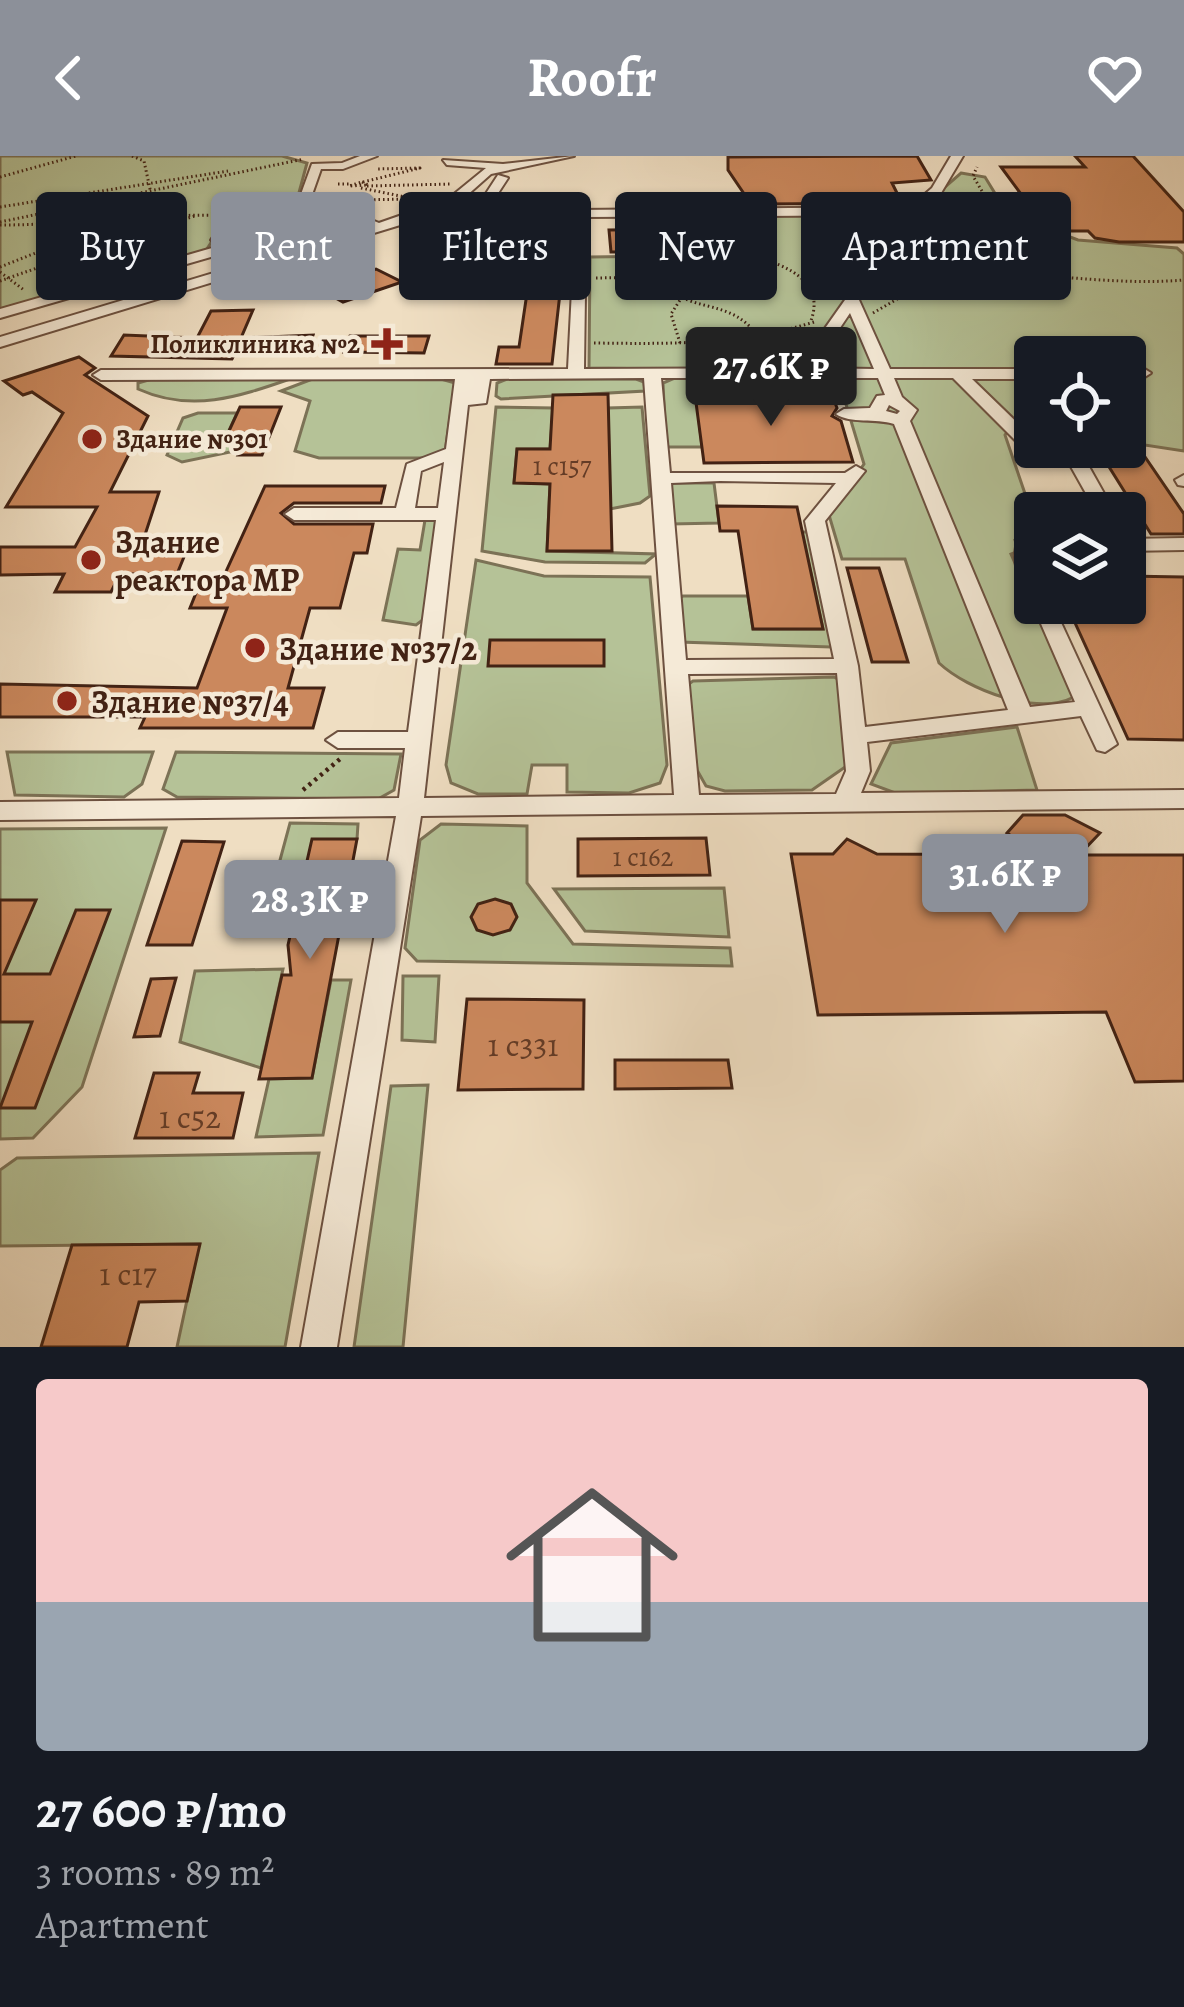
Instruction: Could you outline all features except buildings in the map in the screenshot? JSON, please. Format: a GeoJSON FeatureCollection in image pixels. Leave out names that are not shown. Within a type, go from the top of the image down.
{"type":"FeatureCollection","features":[{"type":"Feature","properties":{"kind":"street"},"geometry":{"type":"LineString","coordinates":[[305,192],[310,160],[344,166],[371,156]]}},
{"type":"Feature","properties":{"kind":"street"},"geometry":{"type":"LineString","coordinates":[[458,185],[517,164],[568,156]]}},
{"type":"Feature","properties":{"kind":"street"},"geometry":{"type":"LineString","coordinates":[[935,192],[958,156]]}},
{"type":"Feature","properties":{"kind":"street"},"geometry":{"type":"LineString","coordinates":[[440,158],[517,164]]}},
{"type":"Feature","properties":{"kind":"street"},"geometry":{"type":"LineString","coordinates":[[440,158],[488,172]]}},
{"type":"Feature","properties":{"kind":"street"},"geometry":{"type":"LineString","coordinates":[[375,228],[442,207],[464,173],[440,158]]}},
{"type":"Feature","properties":{"kind":"street"},"geometry":{"type":"LineString","coordinates":[[398,221],[407,226],[473,209],[498,190],[502,178]]}},
{"type":"Feature","properties":{"kind":"street"},"geometry":{"type":"LineString","coordinates":[[591,214],[801,227]]}},
{"type":"Feature","properties":{"kind":"street"},"geometry":{"type":"LineString","coordinates":[[0,314],[211,252]]}},
{"type":"Feature","properties":{"kind":"street"},"geometry":{"type":"LineString","coordinates":[[0,342],[211,278]]}},
{"type":"Feature","properties":{"kind":"street"},"geometry":{"type":"LineString","coordinates":[[576,372],[578,300]]}},
{"type":"Feature","properties":{"kind":"street"},"geometry":{"type":"LineString","coordinates":[[843,300],[880,375],[889,409],[1021,714]]}},
{"type":"Feature","properties":{"kind":"street"},"geometry":{"type":"LineString","coordinates":[[802,373],[856,300]]}},
{"type":"Feature","properties":{"kind":"street"},"geometry":{"type":"LineString","coordinates":[[652,372],[686,802]]}},
{"type":"Feature","properties":{"kind":"street"},"geometry":{"type":"LineString","coordinates":[[319,1347],[410,808],[460,401],[473,373]]}},
{"type":"Feature","properties":{"kind":"street"},"geometry":{"type":"LineString","coordinates":[[958,374],[1014,429]]}},
{"type":"Feature","properties":{"kind":"street"},"geometry":{"type":"LineString","coordinates":[[101,375],[1014,374]]}},
{"type":"Feature","properties":{"kind":"street"},"geometry":{"type":"LineString","coordinates":[[844,413],[889,409]]}},
{"type":"Feature","properties":{"kind":"street"},"geometry":{"type":"LineString","coordinates":[[404,514],[413,468],[456,451]]}},
{"type":"Feature","properties":{"kind":"street"},"geometry":{"type":"LineString","coordinates":[[661,478],[851,474],[815,521],[847,666],[858,771],[845,800]]}},
{"type":"Feature","properties":{"kind":"street"},"geometry":{"type":"LineString","coordinates":[[294,514],[448,514]]}},
{"type":"Feature","properties":{"kind":"street"},"geometry":{"type":"LineString","coordinates":[[1146,544],[1184,544]]}},
{"type":"Feature","properties":{"kind":"street"},"geometry":{"type":"LineString","coordinates":[[1051,624],[1106,744]]}},
{"type":"Feature","properties":{"kind":"street"},"geometry":{"type":"LineString","coordinates":[[677,667],[847,666]]}},
{"type":"Feature","properties":{"kind":"street"},"geometry":{"type":"LineString","coordinates":[[854,736],[1088,708]]}},
{"type":"Feature","properties":{"kind":"street"},"geometry":{"type":"LineString","coordinates":[[350,740],[419,740]]}},
{"type":"Feature","properties":{"kind":"street"},"geometry":{"type":"LineString","coordinates":[[0,811],[1184,799]]}},
{"type":"Feature","properties":{"kind":"path"},"geometry":{"type":"LineString","coordinates":[[0,177],[76,156]]}},
{"type":"Feature","properties":{"kind":"path"},"geometry":{"type":"LineString","coordinates":[[132,156],[144,161],[151,190]]}},
{"type":"Feature","properties":{"kind":"path"},"geometry":{"type":"LineString","coordinates":[[0,207],[310,160]]}},
{"type":"Feature","properties":{"kind":"path"},"geometry":{"type":"LineString","coordinates":[[977,167],[973,176],[982,192]]}},
{"type":"Feature","properties":{"kind":"path"},"geometry":{"type":"LineString","coordinates":[[0,224],[197,184],[245,168]]}},
{"type":"Feature","properties":{"kind":"path"},"geometry":{"type":"LineString","coordinates":[[358,169],[420,168],[365,185]]}},
{"type":"Feature","properties":{"kind":"path"},"geometry":{"type":"LineString","coordinates":[[350,185],[458,185]]}},
{"type":"Feature","properties":{"kind":"path"},"geometry":{"type":"LineString","coordinates":[[365,185],[418,199],[375,200]]}},
{"type":"Feature","properties":{"kind":"path"},"geometry":{"type":"LineString","coordinates":[[187,219],[206,213]]}},
{"type":"Feature","properties":{"kind":"path"},"geometry":{"type":"LineString","coordinates":[[187,215],[211,213]]}},
{"type":"Feature","properties":{"kind":"path"},"geometry":{"type":"LineString","coordinates":[[0,224],[36,224]]}},
{"type":"Feature","properties":{"kind":"path"},"geometry":{"type":"LineString","coordinates":[[36,254],[0,269],[39,302]]}},
{"type":"Feature","properties":{"kind":"path"},"geometry":{"type":"LineString","coordinates":[[777,264],[812,291],[816,309],[810,322]]}},
{"type":"Feature","properties":{"kind":"path"},"geometry":{"type":"LineString","coordinates":[[0,280],[36,269]]}},
{"type":"Feature","properties":{"kind":"path"},"geometry":{"type":"LineString","coordinates":[[1071,276],[1149,284],[1184,280]]}},
{"type":"Feature","properties":{"kind":"path"},"geometry":{"type":"LineString","coordinates":[[680,300],[671,314],[680,344]]}},
{"type":"Feature","properties":{"kind":"path"},"geometry":{"type":"LineString","coordinates":[[691,300],[742,316],[761,338],[779,373]]}},
{"type":"Feature","properties":{"kind":"path"},"geometry":{"type":"LineString","coordinates":[[577,344],[707,345],[761,338],[848,312],[892,308],[903,300]]}},
{"type":"Feature","properties":{"kind":"path"},"geometry":{"type":"LineString","coordinates":[[282,808],[350,740]]}},
{"type":"Feature","properties":{"kind":"green space"},"geometry":{"type":"Polygon","coordinates":[[[0,156],[282,156],[307,163],[299,192],[211,192],[211,243],[205,252],[187,257],[187,192],[36,192],[36,299],[0,309],[0,156]]]}},
{"type":"Feature","properties":{"kind":"green space"},"geometry":{"type":"Polygon","coordinates":[[[961,173],[985,177],[994,192],[939,192],[961,173]]]}},
{"type":"Feature","properties":{"kind":"green space"},"geometry":{"type":"Polygon","coordinates":[[[777,215],[801,215],[801,300],[1071,300],[1071,237],[1177,248],[1184,254],[1184,451],[1146,445],[1146,336],[1014,336],[1014,426],[1005,435],[1024,492],[1014,492],[1014,624],[1042,624],[1074,697],[1041,704],[1023,702],[967,682],[939,663],[905,559],[842,559],[829,515],[864,464],[836,371],[589,368],[591,257],[615,257],[615,300],[777,300],[777,215]]]}},
{"type":"Feature","properties":{"kind":"green space"},"geometry":{"type":"Polygon","coordinates":[[[677,377],[825,379],[832,395],[696,395],[702,447],[666,447],[663,383],[677,377]]]}},
{"type":"Feature","properties":{"kind":"green space"},"geometry":{"type":"Polygon","coordinates":[[[315,378],[455,383],[445,452],[429,458],[319,458],[295,451],[310,401],[281,391],[315,378]]]}},
{"type":"Feature","properties":{"kind":"green space"},"geometry":{"type":"Polygon","coordinates":[[[152,379],[290,379],[196,401],[138,389],[138,383],[152,379]]]}},
{"type":"Feature","properties":{"kind":"green space"},"geometry":{"type":"Polygon","coordinates":[[[507,379],[636,379],[644,382],[645,391],[501,399],[496,396],[497,383],[507,379]]]}},
{"type":"Feature","properties":{"kind":"green space"},"geometry":{"type":"Polygon","coordinates":[[[496,407],[553,408],[550,449],[517,449],[514,482],[550,484],[547,551],[656,554],[645,563],[545,562],[482,551],[496,407]]]}},
{"type":"Feature","properties":{"kind":"green space"},"geometry":{"type":"Polygon","coordinates":[[[642,407],[650,496],[610,509],[608,408],[642,407]]]}},
{"type":"Feature","properties":{"kind":"green space"},"geometry":{"type":"Polygon","coordinates":[[[237,413],[228,433],[247,433],[240,450],[182,462],[167,455],[183,418],[237,413]]]}},
{"type":"Feature","properties":{"kind":"green space"},"geometry":{"type":"Polygon","coordinates":[[[714,483],[719,523],[671,524],[667,487],[714,483]]]}},
{"type":"Feature","properties":{"kind":"green space"},"geometry":{"type":"Polygon","coordinates":[[[425,520],[437,520],[424,619],[416,625],[383,620],[398,549],[420,550],[425,520]]]}},
{"type":"Feature","properties":{"kind":"green space"},"geometry":{"type":"Polygon","coordinates":[[[802,532],[813,532],[837,642],[831,647],[679,642],[676,599],[683,596],[748,596],[753,629],[823,629],[802,532]]]}},
{"type":"Feature","properties":{"kind":"green space"},"geometry":{"type":"Polygon","coordinates":[[[476,560],[544,576],[650,577],[667,765],[660,783],[629,793],[567,792],[567,765],[532,765],[527,794],[478,794],[451,783],[446,765],[476,560]]]}},
{"type":"Feature","properties":{"kind":"green space"},"geometry":{"type":"Polygon","coordinates":[[[834,677],[843,682],[848,765],[812,790],[725,791],[706,786],[697,770],[686,686],[693,681],[834,677]]]}},
{"type":"Feature","properties":{"kind":"green space"},"geometry":{"type":"Polygon","coordinates":[[[1017,727],[1037,790],[898,794],[871,784],[891,743],[1017,727]]]}},
{"type":"Feature","properties":{"kind":"green space"},"geometry":{"type":"Polygon","coordinates":[[[7,752],[153,752],[142,784],[124,797],[15,795],[7,752]]]}},
{"type":"Feature","properties":{"kind":"green space"},"geometry":{"type":"Polygon","coordinates":[[[176,752],[401,754],[394,790],[378,799],[177,797],[163,789],[176,752]]]}},
{"type":"Feature","properties":{"kind":"green space"},"geometry":{"type":"Polygon","coordinates":[[[290,823],[358,824],[357,839],[296,912],[266,912],[290,823]]]}},
{"type":"Feature","properties":{"kind":"green space"},"geometry":{"type":"Polygon","coordinates":[[[441,824],[527,826],[527,883],[573,944],[730,948],[732,966],[417,961],[405,948],[420,840],[441,824]]]}},
{"type":"Feature","properties":{"kind":"green space"},"geometry":{"type":"Polygon","coordinates":[[[166,828],[82,1087],[33,1138],[0,1139],[0,829],[166,828]]]}},
{"type":"Feature","properties":{"kind":"green space"},"geometry":{"type":"Polygon","coordinates":[[[724,888],[729,937],[585,931],[554,889],[724,888]]]}},
{"type":"Feature","properties":{"kind":"green space"},"geometry":{"type":"Polygon","coordinates":[[[283,969],[261,1068],[180,1042],[195,971],[283,969]]]}},
{"type":"Feature","properties":{"kind":"green space"},"geometry":{"type":"Polygon","coordinates":[[[403,976],[439,976],[435,1042],[402,1040],[403,976]]]}},
{"type":"Feature","properties":{"kind":"green space"},"geometry":{"type":"Polygon","coordinates":[[[331,980],[351,980],[323,1135],[256,1137],[269,1079],[312,1078],[331,980]]]}},
{"type":"Feature","properties":{"kind":"green space"},"geometry":{"type":"Polygon","coordinates":[[[428,1085],[403,1347],[354,1347],[391,1086],[428,1085]]]}},
{"type":"Feature","properties":{"kind":"green space"},"geometry":{"type":"Polygon","coordinates":[[[319,1153],[285,1347],[177,1347],[199,1244],[0,1246],[0,1170],[17,1158],[319,1153]]]}},
{"type":"Feature","properties":{"kind":"place","name":"Поликлиника №2"},"geometry":{"type":"Point","coordinates":[387,344]}},
{"type":"Feature","properties":{"kind":"place","name":"Здание №301"},"geometry":{"type":"Point","coordinates":[92,439]}},
{"type":"Feature","properties":{"kind":"place","name":"Здание реактора МР"},"geometry":{"type":"Point","coordinates":[91,560]}},
{"type":"Feature","properties":{"kind":"place","name":"Здание №37/2"},"geometry":{"type":"Point","coordinates":[255,648]}},
{"type":"Feature","properties":{"kind":"place","name":"Здание №37/4"},"geometry":{"type":"Point","coordinates":[67,701]}}]}
